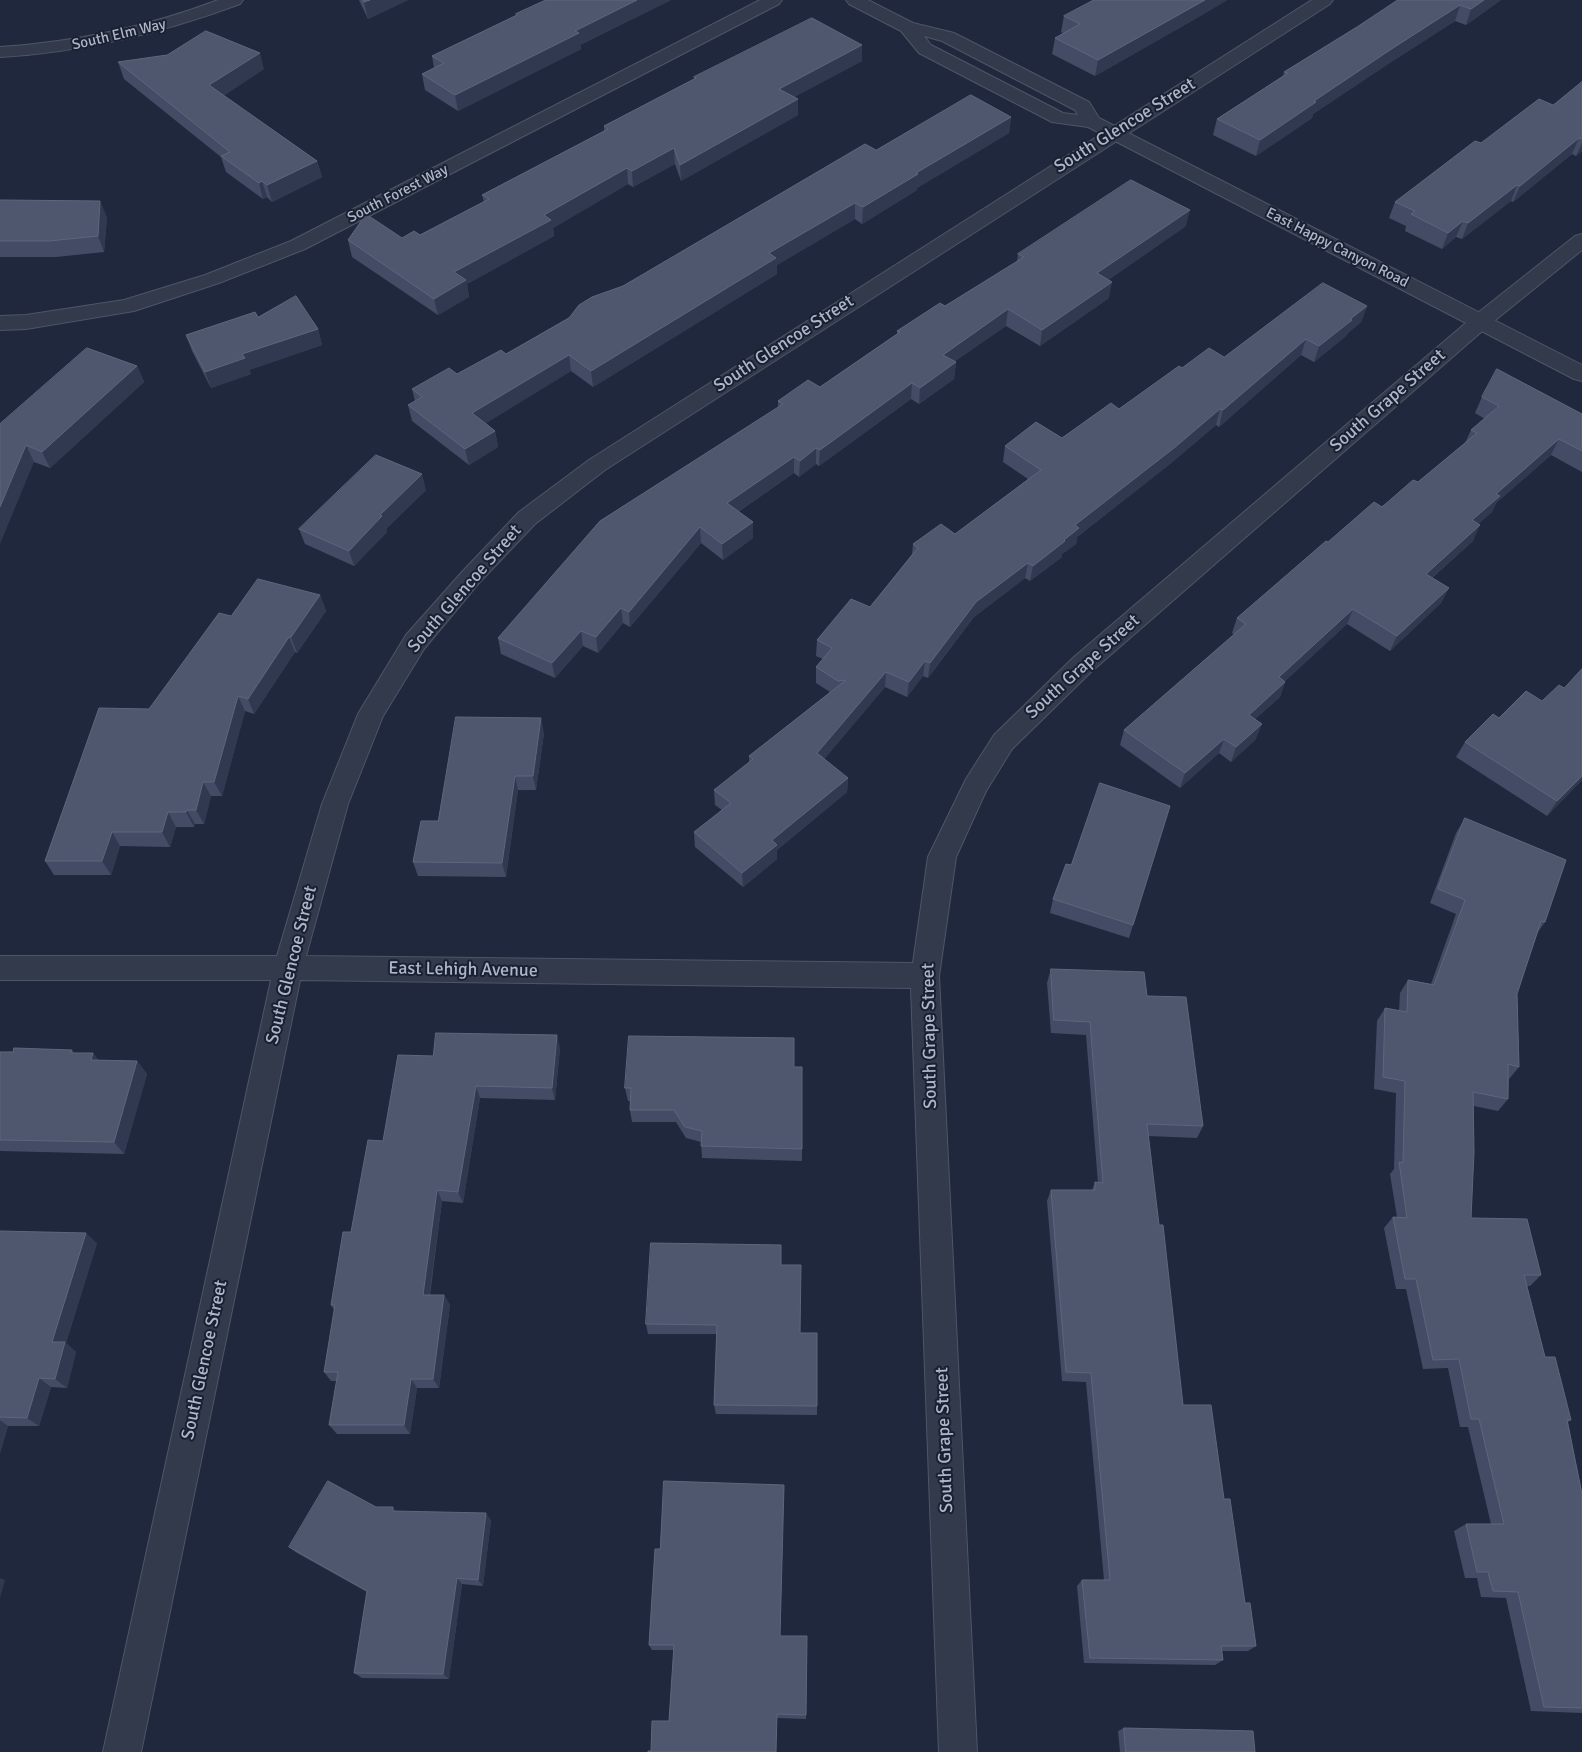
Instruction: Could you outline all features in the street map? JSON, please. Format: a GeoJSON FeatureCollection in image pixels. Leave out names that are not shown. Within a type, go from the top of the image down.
{"type":"FeatureCollection","features":[{"type":"Feature","properties":{"kind":"street","name":"South Elm Way"},"geometry":{"type":"LineString","coordinates":[[0,52],[75,46],[111,39],[150,30],[234,0]]}},
{"type":"Feature","properties":{"kind":"street","name":"South Forest Way"},"geometry":{"type":"LineString","coordinates":[[0,323],[26,322],[127,306],[212,280],[298,245],[773,0]]}},
{"type":"Feature","properties":{"kind":"street","name":"East Happy Canyon Road"},"geometry":{"type":"LineString","coordinates":[[855,0],[907,27],[925,49],[1050,114],[1059,118],[1103,128],[1582,374]]}},
{"type":"Feature","properties":{"kind":"street","name":"South Glencoe Street"},"geometry":{"type":"LineString","coordinates":[[122,1752],[288,968],[336,804],[371,714],[415,642],[470,578],[527,518],[597,465],[1103,128],[1324,0]]}},
{"type":"Feature","properties":{"kind":"street","name":"South Grape Street"},"geometry":{"type":"LineString","coordinates":[[958,1752],[925,976],[942,857],[975,786],[1003,742],[1039,705],[1090,658],[1480,321],[1582,240]]}},
{"type":"Feature","properties":{"kind":"street","name":"East Lehigh Avenue"},"geometry":{"type":"LineString","coordinates":[[0,968],[288,968],[925,976]]}},
{"type":"Feature","properties":{"kind":"building"},"geometry":{"type":"Polygon","coordinates":[[[546,0],[637,0],[575,31],[579,33],[455,95],[422,74],[444,63],[432,56],[546,0]]]}},
{"type":"Feature","properties":{"kind":"building"},"geometry":{"type":"Polygon","coordinates":[[[1094,0],[1205,0],[1098,60],[1055,38],[1080,24],[1064,16],[1094,0]]]}},
{"type":"Feature","properties":{"kind":"building"},"geometry":{"type":"Polygon","coordinates":[[[1398,0],[1484,0],[1471,9],[1460,5],[1314,101],[1316,102],[1260,140],[1217,119],[1288,73],[1284,72],[1398,0]]]}},
{"type":"Feature","properties":{"kind":"building"},"geometry":{"type":"Polygon","coordinates":[[[812,18],[862,45],[779,89],[798,99],[680,165],[674,148],[632,171],[627,168],[544,215],[551,220],[454,272],[466,280],[434,299],[348,240],[366,214],[402,238],[414,231],[420,235],[489,199],[482,195],[608,129],[604,126],[696,78],[694,77],[812,18]]]}},
{"type":"Feature","properties":{"kind":"building"},"geometry":{"type":"Polygon","coordinates":[[[206,31],[260,53],[209,85],[317,161],[267,185],[262,181],[259,183],[221,156],[230,152],[118,62],[167,55],[206,31]]]}},
{"type":"Feature","properties":{"kind":"building"},"geometry":{"type":"Polygon","coordinates":[[[1582,82],[1582,139],[1579,138],[1520,186],[1517,185],[1468,223],[1463,221],[1448,233],[1411,214],[1415,211],[1395,202],[1475,141],[1481,143],[1539,99],[1553,105],[1582,82]]]}},
{"type":"Feature","properties":{"kind":"building"},"geometry":{"type":"Polygon","coordinates":[[[971,95],[1011,117],[916,173],[918,174],[863,207],[855,203],[769,253],[776,258],[591,371],[569,355],[472,413],[495,431],[465,449],[408,405],[422,397],[412,389],[449,368],[457,374],[501,350],[506,354],[569,318],[579,305],[592,297],[623,286],[865,144],[876,150],[971,95]]]}},
{"type":"Feature","properties":{"kind":"building"},"geometry":{"type":"Polygon","coordinates":[[[1131,180],[1190,210],[1097,273],[1112,282],[1042,330],[1008,309],[943,355],[956,362],[920,388],[912,383],[820,450],[816,448],[800,461],[794,457],[727,503],[753,522],[722,544],[700,527],[629,612],[621,608],[596,637],[581,631],[552,663],[498,638],[600,521],[783,404],[778,401],[808,380],[820,387],[900,332],[897,331],[940,303],[945,306],[1024,257],[1018,254],[1131,180]]]}},
{"type":"Feature","properties":{"kind":"building"},"geometry":{"type":"Polygon","coordinates":[[[0,200],[100,201],[98,236],[49,241],[0,241],[0,200]]]}},
{"type":"Feature","properties":{"kind":"building"},"geometry":{"type":"Polygon","coordinates":[[[1323,283],[1367,306],[1319,346],[1306,339],[1223,410],[1220,409],[1174,448],[1075,525],[1079,528],[1065,541],[1033,566],[1028,563],[976,602],[930,663],[925,661],[909,682],[886,672],[817,753],[848,778],[772,840],[777,845],[742,873],[694,832],[731,803],[714,790],[753,759],[749,756],[846,680],[838,681],[816,667],[832,648],[817,640],[851,599],[870,607],[918,548],[913,544],[941,524],[955,534],[1041,470],[1005,446],[1036,422],[1062,438],[1111,403],[1119,409],[1179,366],[1182,368],[1209,348],[1224,357],[1323,283]]]}},
{"type":"Feature","properties":{"kind":"building"},"geometry":{"type":"Polygon","coordinates":[[[296,296],[318,329],[242,354],[245,358],[205,372],[186,335],[255,312],[258,317],[296,296]]]}},
{"type":"Feature","properties":{"kind":"building"},"geometry":{"type":"Polygon","coordinates":[[[87,348],[137,366],[42,452],[26,445],[0,507],[0,424],[87,348]]]}},
{"type":"Feature","properties":{"kind":"building"},"geometry":{"type":"Polygon","coordinates":[[[1497,369],[1582,414],[1582,451],[1559,439],[1496,494],[1500,496],[1472,520],[1480,525],[1426,574],[1449,588],[1397,636],[1353,609],[1279,677],[1285,682],[1249,715],[1262,724],[1236,747],[1224,739],[1185,773],[1124,730],[1246,624],[1237,618],[1326,541],[1328,542],[1374,502],[1382,507],[1413,480],[1418,482],[1477,433],[1471,430],[1499,406],[1482,397],[1497,369]]]}},
{"type":"Feature","properties":{"kind":"building"},"geometry":{"type":"Polygon","coordinates":[[[376,455],[422,474],[380,515],[382,516],[349,551],[299,529],[376,455]]]}},
{"type":"Feature","properties":{"kind":"building"},"geometry":{"type":"Polygon","coordinates":[[[258,579],[320,595],[291,637],[289,637],[248,699],[238,696],[214,782],[203,782],[196,810],[168,812],[162,832],[112,832],[102,861],[45,861],[99,708],[149,709],[219,613],[231,616],[258,579]]]}},
{"type":"Feature","properties":{"kind":"building"},"geometry":{"type":"Polygon","coordinates":[[[1582,669],[1582,776],[1557,801],[1465,742],[1493,714],[1499,718],[1526,691],[1542,701],[1559,685],[1564,688],[1582,669]]]}},
{"type":"Feature","properties":{"kind":"building"},"geometry":{"type":"Polygon","coordinates":[[[456,717],[541,718],[533,776],[515,776],[502,863],[413,862],[421,821],[438,821],[456,717]]]}},
{"type":"Feature","properties":{"kind":"building"},"geometry":{"type":"Polygon","coordinates":[[[1100,783],[1170,806],[1133,925],[1053,899],[1066,864],[1071,865],[1100,783]]]}},
{"type":"Feature","properties":{"kind":"building"},"geometry":{"type":"Polygon","coordinates":[[[1465,818],[1566,860],[1545,922],[1541,921],[1517,994],[1519,1067],[1508,1064],[1508,1099],[1473,1092],[1474,1152],[1471,1218],[1527,1219],[1541,1275],[1524,1275],[1545,1357],[1555,1357],[1571,1420],[1567,1420],[1582,1494],[1582,1708],[1544,1707],[1518,1592],[1493,1591],[1488,1572],[1477,1572],[1466,1524],[1504,1524],[1479,1419],[1471,1419],[1459,1359],[1433,1360],[1416,1279],[1405,1279],[1393,1217],[1407,1218],[1399,1162],[1403,1163],[1405,1081],[1383,1077],[1385,1008],[1407,1012],[1408,980],[1434,985],[1465,900],[1438,889],[1465,818]]]}},
{"type":"Feature","properties":{"kind":"building"},"geometry":{"type":"Polygon","coordinates":[[[1051,969],[1144,972],[1147,996],[1186,997],[1203,1126],[1147,1124],[1159,1225],[1163,1225],[1183,1405],[1211,1405],[1224,1499],[1230,1499],[1245,1603],[1250,1603],[1256,1646],[1221,1646],[1223,1660],[1090,1658],[1082,1580],[1110,1580],[1091,1373],[1066,1372],[1051,1190],[1095,1190],[1095,1182],[1103,1183],[1090,1022],[1054,1020],[1051,969]]]}},
{"type":"Feature","properties":{"kind":"building"},"geometry":{"type":"Polygon","coordinates":[[[436,1033],[557,1035],[552,1088],[476,1086],[458,1192],[437,1190],[423,1295],[444,1295],[433,1379],[411,1379],[404,1425],[329,1425],[338,1372],[324,1372],[335,1305],[331,1305],[343,1232],[351,1232],[368,1140],[383,1141],[398,1055],[433,1056],[436,1033]]]}},
{"type":"Feature","properties":{"kind":"building"},"geometry":{"type":"Polygon","coordinates":[[[629,1036],[794,1038],[794,1067],[802,1067],[802,1149],[701,1146],[702,1131],[685,1127],[674,1110],[630,1110],[631,1088],[625,1088],[629,1036]]]}},
{"type":"Feature","properties":{"kind":"building"},"geometry":{"type":"Polygon","coordinates":[[[14,1048],[72,1050],[70,1053],[93,1053],[91,1060],[137,1061],[114,1142],[0,1140],[0,1052],[13,1052],[14,1048]]]}},
{"type":"Feature","properties":{"kind":"building"},"geometry":{"type":"Polygon","coordinates":[[[0,1231],[86,1233],[52,1342],[65,1342],[55,1379],[39,1378],[27,1418],[0,1417],[0,1231]]]}},
{"type":"Feature","properties":{"kind":"building"},"geometry":{"type":"Polygon","coordinates":[[[651,1243],[781,1245],[781,1265],[801,1265],[800,1333],[817,1333],[817,1406],[714,1405],[717,1325],[646,1324],[651,1243]]]}},
{"type":"Feature","properties":{"kind":"building"},"geometry":{"type":"Polygon","coordinates":[[[328,1481],[376,1507],[393,1507],[393,1511],[486,1513],[478,1580],[457,1578],[443,1674],[354,1673],[367,1591],[289,1547],[328,1481]]]}},
{"type":"Feature","properties":{"kind":"building"},"geometry":{"type":"Polygon","coordinates":[[[664,1481],[784,1485],[780,1636],[807,1636],[806,1715],[777,1714],[776,1752],[648,1752],[651,1751],[652,1721],[669,1721],[674,1645],[649,1645],[655,1549],[660,1549],[664,1481]]]}},
{"type":"Feature","properties":{"kind":"building"},"geometry":{"type":"Polygon","coordinates":[[[1124,1728],[1253,1731],[1255,1752],[1126,1752],[1124,1728]]]}}]}
